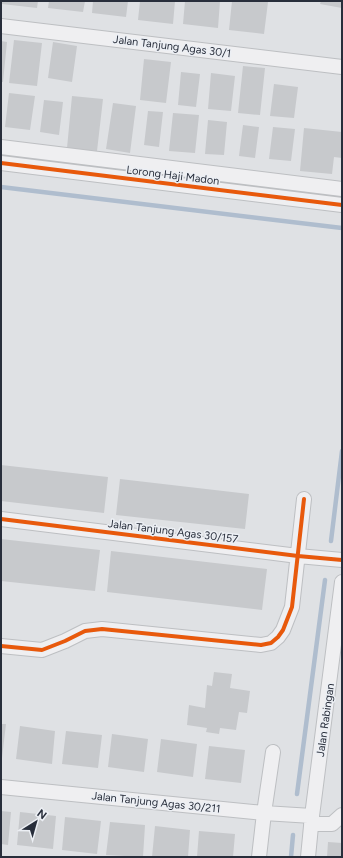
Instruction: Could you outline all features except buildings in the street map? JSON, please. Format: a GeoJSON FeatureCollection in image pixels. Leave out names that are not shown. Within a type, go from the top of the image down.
{"type":"FeatureCollection","features":[{"type":"Feature","properties":{"kind":"street","name":"Jalan Tanjung Agas 30/1"},"geometry":{"type":"LineString","coordinates":[[1,26],[342,67]]}},
{"type":"Feature","properties":{"kind":"street"},"geometry":{"type":"LineString","coordinates":[[1,147],[342,189]]}},
{"type":"Feature","properties":{"kind":"street","name":"Lorong Haji Madon"},"geometry":{"type":"LineString","coordinates":[[1,163],[342,205]]}},
{"type":"Feature","properties":{"kind":"street"},"geometry":{"type":"LineString","coordinates":[[1,646],[42,650],[66,641],[85,630],[102,629],[261,645],[271,643],[283,630],[292,607],[304,499]]}},
{"type":"Feature","properties":{"kind":"street","name":"Jalan Tanjung Agas 30/157"},"geometry":{"type":"LineString","coordinates":[[1,519],[298,556],[342,560]]}},
{"type":"Feature","properties":{"kind":"street","name":"Jalan Rabingan"},"geometry":{"type":"LineString","coordinates":[[308,857],[311,820],[342,582]]}},
{"type":"Feature","properties":{"kind":"street"},"geometry":{"type":"LineString","coordinates":[[260,857],[264,813],[273,752]]}},
{"type":"Feature","properties":{"kind":"street","name":"Jalan Tanjung Agas 30/211"},"geometry":{"type":"LineString","coordinates":[[1,787],[264,813],[332,824],[342,815]]}},
{"type":"Feature","properties":{"kind":"waterway"},"geometry":{"type":"LineString","coordinates":[[1,187],[342,228]]}},
{"type":"Feature","properties":{"kind":"waterway"},"geometry":{"type":"LineString","coordinates":[[331,541],[342,451]]}},
{"type":"Feature","properties":{"kind":"waterway"},"geometry":{"type":"LineString","coordinates":[[297,794],[325,580]]}},
{"type":"Feature","properties":{"kind":"waterway"},"geometry":{"type":"LineString","coordinates":[[291,857],[293,835]]}},
{"type":"Feature","properties":{"kind":"cycle path"},"geometry":{"type":"LineString","coordinates":[[1,163],[342,205]]}},
{"type":"Feature","properties":{"kind":"cycle path"},"geometry":{"type":"LineString","coordinates":[[1,646],[42,650],[85,631],[102,629],[261,645],[271,643],[283,630],[292,607],[304,499]]}},
{"type":"Feature","properties":{"kind":"cycle path"},"geometry":{"type":"LineString","coordinates":[[1,519],[298,556],[342,560]]}}]}
